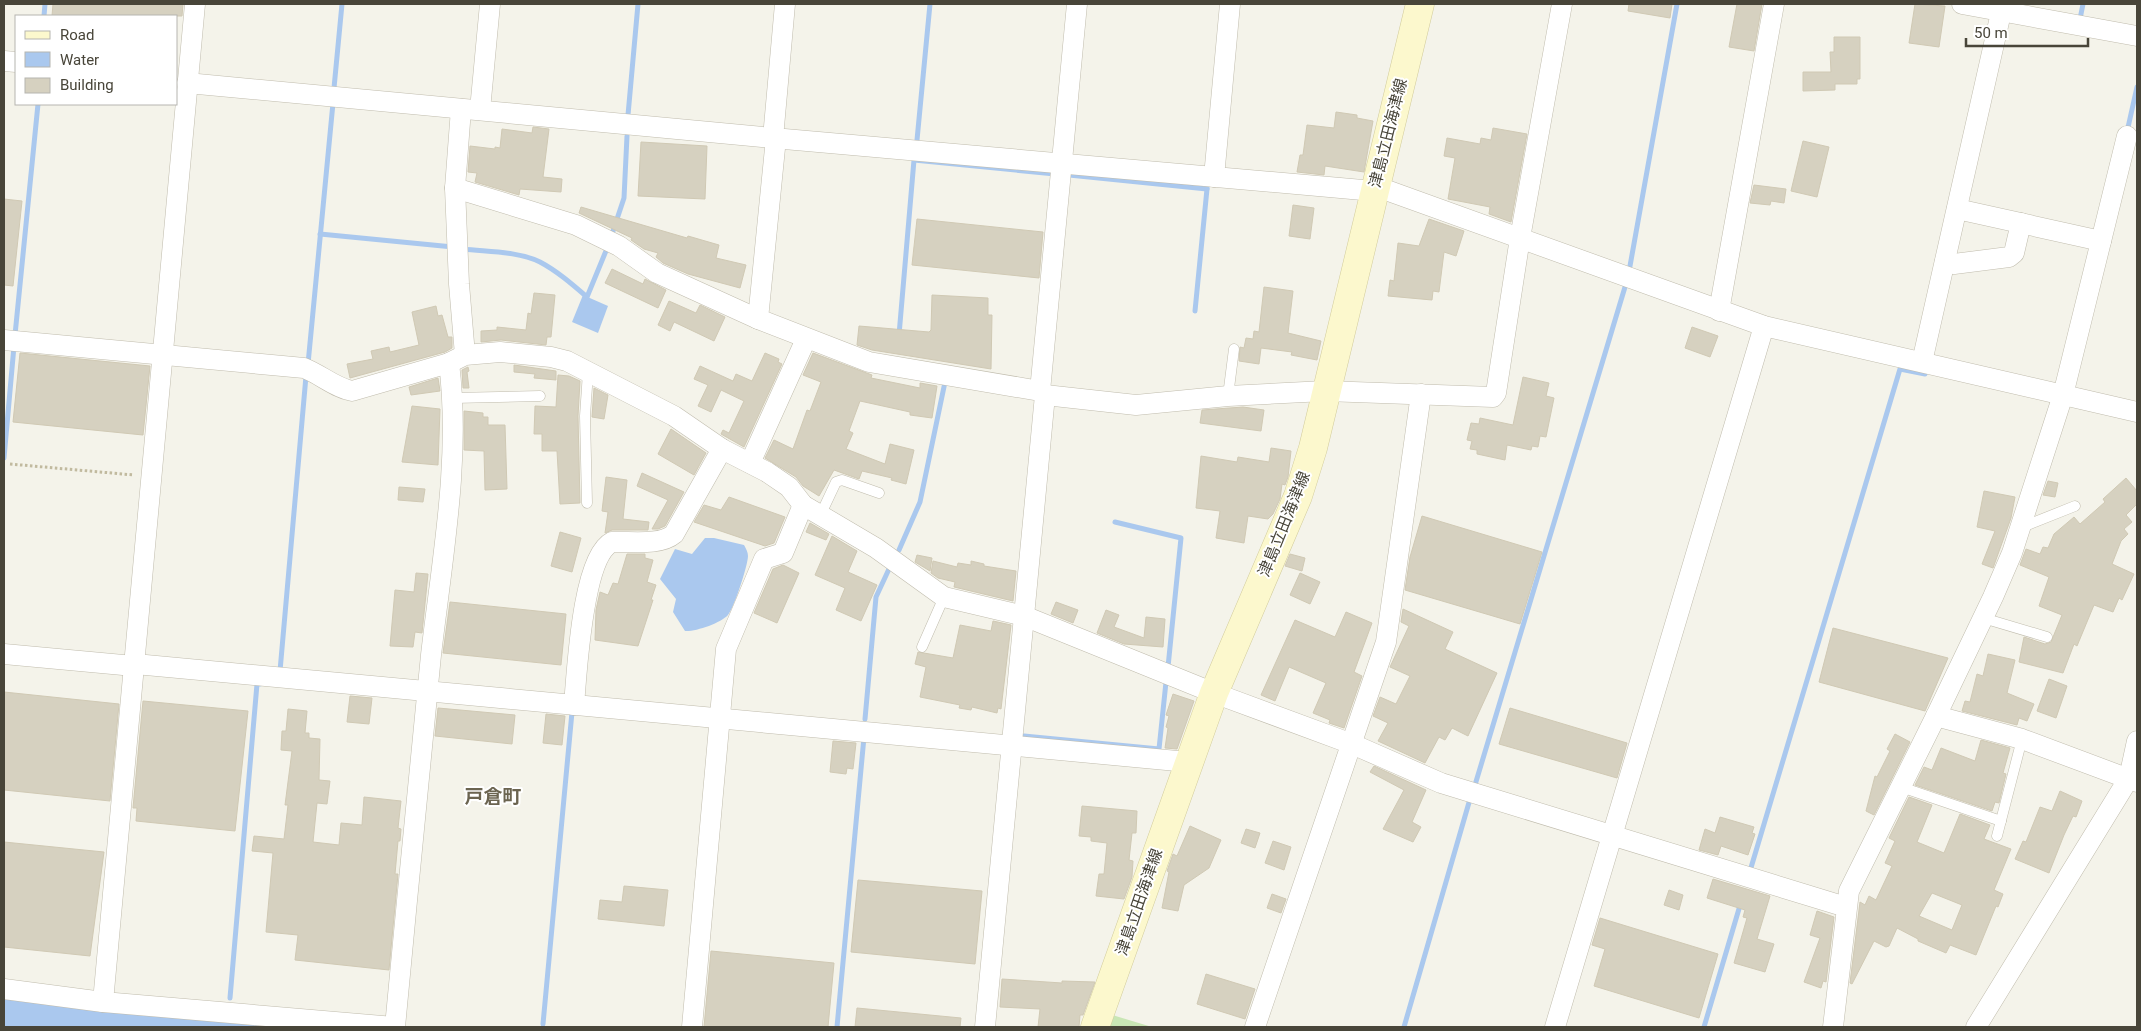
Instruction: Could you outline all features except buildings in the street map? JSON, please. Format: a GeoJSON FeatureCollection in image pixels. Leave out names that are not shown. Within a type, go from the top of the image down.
{"type":"FeatureCollection","features":[{"type":"Feature","properties":{"kind":"main road","name":"津島立田海津線"},"geometry":{"type":"LineString","coordinates":[[1095,1027],[1214,693],[1298,496],[1313,448],[1374,188],[1420,4]]}},
{"type":"Feature","properties":{"kind":"street"},"geometry":{"type":"LineString","coordinates":[[103,1002],[163,355],[184,80],[194,4]]}},
{"type":"Feature","properties":{"kind":"street"},"geometry":{"type":"LineString","coordinates":[[4,989],[103,1002],[395,1027],[427,692],[449,495],[457,359],[459,284],[455,188],[490,4]]}},
{"type":"Feature","properties":{"kind":"street"},"geometry":{"type":"LineString","coordinates":[[758,319],[785,4]]}},
{"type":"Feature","properties":{"kind":"street"},"geometry":{"type":"LineString","coordinates":[[984,1027],[1024,616],[1077,4]]}},
{"type":"Feature","properties":{"kind":"street"},"geometry":{"type":"LineString","coordinates":[[1214,177],[1230,4]]}},
{"type":"Feature","properties":{"kind":"street"},"geometry":{"type":"LineString","coordinates":[[455,188],[576,225],[619,246],[657,273],[758,319],[869,362],[1042,393],[1136,405],[1228,396],[1325,392],[1493,397],[1496,393],[1520,238],[1562,4]]}},
{"type":"Feature","properties":{"kind":"street"},"geometry":{"type":"LineString","coordinates":[[1719,311],[1774,4]]}},
{"type":"Feature","properties":{"kind":"street"},"geometry":{"type":"LineString","coordinates":[[1962,4],[2002,7],[2137,36]]}},
{"type":"Feature","properties":{"kind":"street"},"geometry":{"type":"LineString","coordinates":[[1922,362],[2002,7]]}},
{"type":"Feature","properties":{"kind":"street"},"geometry":{"type":"LineString","coordinates":[[184,80],[470,110],[775,138],[1214,177],[1374,188],[1520,238],[1764,326],[2137,412]]}},
{"type":"Feature","properties":{"kind":"street"},"geometry":{"type":"LineString","coordinates":[[1833,1027],[1849,891],[1936,716],[2012,553],[2063,395],[2127,136]]}},
{"type":"Feature","properties":{"kind":"street"},"geometry":{"type":"LineString","coordinates":[[1957,208],[2101,241]]}},
{"type":"Feature","properties":{"kind":"street"},"geometry":{"type":"LineString","coordinates":[[1944,262],[1954,264],[2009,256],[2014,253],[2021,223]]}},
{"type":"Feature","properties":{"kind":"street"},"geometry":{"type":"LineString","coordinates":[[1555,1027],[1764,326]]}},
{"type":"Feature","properties":{"kind":"street"},"geometry":{"type":"LineString","coordinates":[[750,464],[806,339]]}},
{"type":"Feature","properties":{"kind":"street"},"geometry":{"type":"LineString","coordinates":[[4,340],[304,368],[318,373],[345,390],[352,391],[457,359],[500,352],[551,357],[568,361],[674,416],[722,449],[767,472],[789,487],[803,505],[876,548],[944,597],[1024,616],[1214,693],[1352,744],[1441,783],[1613,834],[1846,907]]}},
{"type":"Feature","properties":{"kind":"street"},"geometry":{"type":"LineString","coordinates":[[1255,1027],[1386,642],[1421,394]]}},
{"type":"Feature","properties":{"kind":"street"},"geometry":{"type":"LineString","coordinates":[[574,705],[585,599],[592,574],[606,545],[612,542],[655,541],[669,538],[674,534],[722,449]]}},
{"type":"Feature","properties":{"kind":"street"},"geometry":{"type":"LineString","coordinates":[[692,1027],[726,649],[764,559],[783,553],[803,505]]}},
{"type":"Feature","properties":{"kind":"street"},"geometry":{"type":"LineString","coordinates":[[4,654],[1188,762]]}},
{"type":"Feature","properties":{"kind":"street"},"geometry":{"type":"LineString","coordinates":[[1936,716],[2022,739],[2133,780]]}},
{"type":"Feature","properties":{"kind":"street"},"geometry":{"type":"LineString","coordinates":[[1976,1027],[2133,780],[2137,741]]}},
{"type":"Feature","properties":{"kind":"lane"},"geometry":{"type":"LineString","coordinates":[[1228,396],[1234,349]]}},
{"type":"Feature","properties":{"kind":"lane"},"geometry":{"type":"LineString","coordinates":[[587,503],[585,416],[588,372]]}},
{"type":"Feature","properties":{"kind":"lane"},"geometry":{"type":"LineString","coordinates":[[454,398],[540,396]]}},
{"type":"Feature","properties":{"kind":"lane"},"geometry":{"type":"LineString","coordinates":[[820,516],[836,482],[842,480],[879,493]]}},
{"type":"Feature","properties":{"kind":"lane"},"geometry":{"type":"LineString","coordinates":[[2020,529],[2074,506]]}},
{"type":"Feature","properties":{"kind":"lane"},"geometry":{"type":"LineString","coordinates":[[922,647],[944,597]]}},
{"type":"Feature","properties":{"kind":"lane"},"geometry":{"type":"LineString","coordinates":[[1983,618],[2047,637]]}},
{"type":"Feature","properties":{"kind":"lane"},"geometry":{"type":"LineString","coordinates":[[1997,836],[2022,739]]}},
{"type":"Feature","properties":{"kind":"lane"},"geometry":{"type":"LineString","coordinates":[[1901,787],[2001,821]]}},
{"type":"Feature","properties":{"kind":"path"},"geometry":{"type":"LineString","coordinates":[[10,464],[152,476]]}},
{"type":"Feature","properties":{"kind":"green space"},"geometry":{"type":"Polygon","coordinates":[[[1109,1014],[1152,1027],[1104,1027],[1109,1014]]]}},
{"type":"Feature","properties":{"kind":"water"},"geometry":{"type":"Polygon","coordinates":[[[583,295],[608,306],[598,333],[572,322],[583,295]]]}},
{"type":"Feature","properties":{"kind":"water"},"geometry":{"type":"Polygon","coordinates":[[[705,538],[714,538],[744,545],[748,553],[747,561],[737,596],[728,615],[708,626],[685,631],[673,612],[676,599],[660,579],[675,549],[692,554],[705,538]]]}},
{"type":"Feature","properties":{"kind":"water"},"geometry":{"type":"Polygon","coordinates":[[[4,998],[294,1027],[4,1027],[4,998]]]}},
{"type":"Feature","properties":{"kind":"waterway"},"geometry":{"type":"LineString","coordinates":[[44,15],[45,4]]}},
{"type":"Feature","properties":{"kind":"waterway"},"geometry":{"type":"LineString","coordinates":[[334,88],[342,4]]}},
{"type":"Feature","properties":{"kind":"waterway"},"geometry":{"type":"LineString","coordinates":[[628,115],[638,4]]}},
{"type":"Feature","properties":{"kind":"waterway"},"geometry":{"type":"LineString","coordinates":[[917,140],[930,4]]}},
{"type":"Feature","properties":{"kind":"waterway"},"geometry":{"type":"LineString","coordinates":[[1630,266],[1677,4]]}},
{"type":"Feature","properties":{"kind":"waterway"},"geometry":{"type":"LineString","coordinates":[[2083,4],[2080,19],[2083,19]]}},
{"type":"Feature","properties":{"kind":"waterway"},"geometry":{"type":"LineString","coordinates":[[2127,132],[2137,87]]}},
{"type":"Feature","properties":{"kind":"waterway"},"geometry":{"type":"LineString","coordinates":[[308,364],[333,103]]}},
{"type":"Feature","properties":{"kind":"waterway"},"geometry":{"type":"LineString","coordinates":[[15,335],[38,105]]}},
{"type":"Feature","properties":{"kind":"waterway"},"geometry":{"type":"LineString","coordinates":[[611,237],[624,198],[627,136]]}},
{"type":"Feature","properties":{"kind":"waterway"},"geometry":{"type":"LineString","coordinates":[[899,335],[914,160],[1055,174]]}},
{"type":"Feature","properties":{"kind":"waterway"},"geometry":{"type":"LineString","coordinates":[[1069,175],[1207,189],[1207,186]]}},
{"type":"Feature","properties":{"kind":"waterway"},"geometry":{"type":"LineString","coordinates":[[1195,311],[1207,189]]}},
{"type":"Feature","properties":{"kind":"waterway"},"geometry":{"type":"LineString","coordinates":[[320,234],[453,247]]}},
{"type":"Feature","properties":{"kind":"waterway"},"geometry":{"type":"LineString","coordinates":[[463,249],[531,258],[552,269],[587,297],[608,246]]}},
{"type":"Feature","properties":{"kind":"waterway"},"geometry":{"type":"LineString","coordinates":[[1475,785],[1625,287]]}},
{"type":"Feature","properties":{"kind":"waterway"},"geometry":{"type":"LineString","coordinates":[[4,458],[14,346]]}},
{"type":"Feature","properties":{"kind":"waterway"},"geometry":{"type":"LineString","coordinates":[[1750,871],[1900,369],[1925,374]]}},
{"type":"Feature","properties":{"kind":"waterway"},"geometry":{"type":"LineString","coordinates":[[280,671],[306,376]]}},
{"type":"Feature","properties":{"kind":"waterway"},"geometry":{"type":"LineString","coordinates":[[899,550],[920,502],[945,382],[942,381]]}},
{"type":"Feature","properties":{"kind":"waterway"},"geometry":{"type":"LineString","coordinates":[[1115,522],[1181,538],[1168,667]]}},
{"type":"Feature","properties":{"kind":"waterway"},"geometry":{"type":"LineString","coordinates":[[865,719],[876,597],[889,569]]}},
{"type":"Feature","properties":{"kind":"waterway"},"geometry":{"type":"LineString","coordinates":[[1024,736],[1159,749],[1166,682]]}},
{"type":"Feature","properties":{"kind":"waterway"},"geometry":{"type":"LineString","coordinates":[[230,998],[257,684],[260,684]]}},
{"type":"Feature","properties":{"kind":"waterway"},"geometry":{"type":"LineString","coordinates":[[543,1024],[572,712]]}},
{"type":"Feature","properties":{"kind":"waterway"},"geometry":{"type":"LineString","coordinates":[[837,1027],[864,737]]}},
{"type":"Feature","properties":{"kind":"waterway"},"geometry":{"type":"LineString","coordinates":[[1404,1027],[1470,799]]}},
{"type":"Feature","properties":{"kind":"waterway"},"geometry":{"type":"LineString","coordinates":[[1704,1027],[1741,902]]}},
{"type":"Feature","properties":{"kind":"district","name":"戸倉町"},"geometry":{"type":"Point","coordinates":[493,796]}}]}
